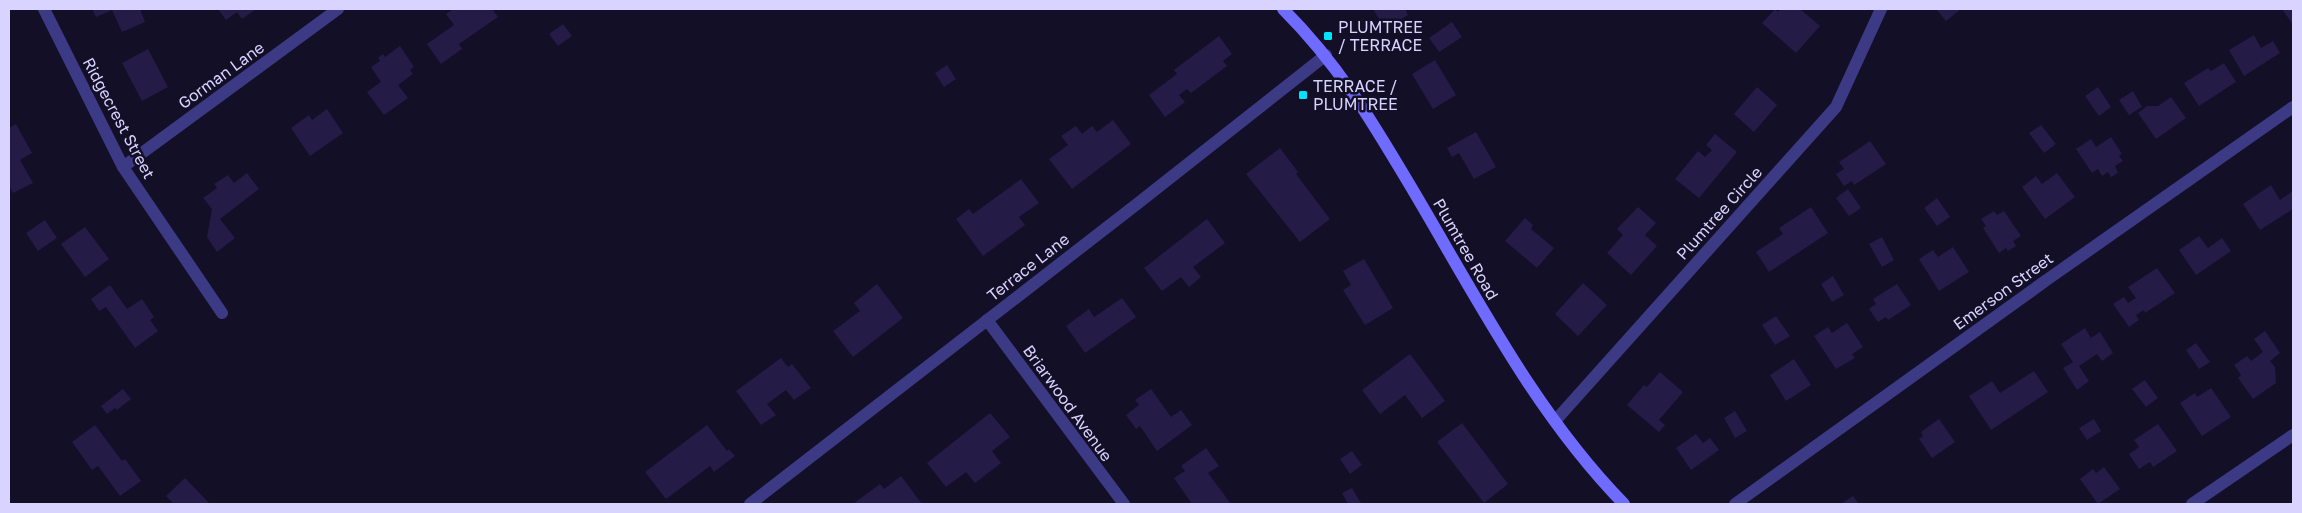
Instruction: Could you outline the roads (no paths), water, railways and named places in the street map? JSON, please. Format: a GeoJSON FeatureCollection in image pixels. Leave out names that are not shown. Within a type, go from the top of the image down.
{"type":"FeatureCollection","features":[{"type":"Feature","properties":{"kind":"street","name":"Ridgecrest Street"},"geometry":{"type":"LineString","coordinates":[[44,9],[123,167],[222,313]]}},
{"type":"Feature","properties":{"kind":"street","name":"Gorman Lane"},"geometry":{"type":"LineString","coordinates":[[123,167],[338,9]]}},
{"type":"Feature","properties":{"kind":"street","name":"Plumtree Road"},"geometry":{"type":"LineString","coordinates":[[1283,9],[1326,55],[1372,122],[1527,384],[1603,482],[1624,504]]}},
{"type":"Feature","properties":{"kind":"street","name":"Plumtree Circle"},"geometry":{"type":"LineString","coordinates":[[1555,422],[1836,107],[1881,9]]}},
{"type":"Feature","properties":{"kind":"street","name":"Terrace Lane"},"geometry":{"type":"LineString","coordinates":[[750,504],[1326,55]]}},
{"type":"Feature","properties":{"kind":"street","name":"Emerson Street"},"geometry":{"type":"LineString","coordinates":[[1735,504],[2048,279],[2293,107]]}},
{"type":"Feature","properties":{"kind":"street","name":"Briarwood Avenue"},"geometry":{"type":"LineString","coordinates":[[987,320],[1124,504]]}},
{"type":"Feature","properties":{"kind":"street"},"geometry":{"type":"LineString","coordinates":[[2192,504],[2293,435]]}},
{"type":"Feature","properties":{"kind":"place","name":"PLUMTREE / TERRACE"},"geometry":{"type":"Point","coordinates":[1328,36]}},
{"type":"Feature","properties":{"kind":"place","name":"TERRACE / PLUMTREE"},"geometry":{"type":"Point","coordinates":[1303,95]}}]}
